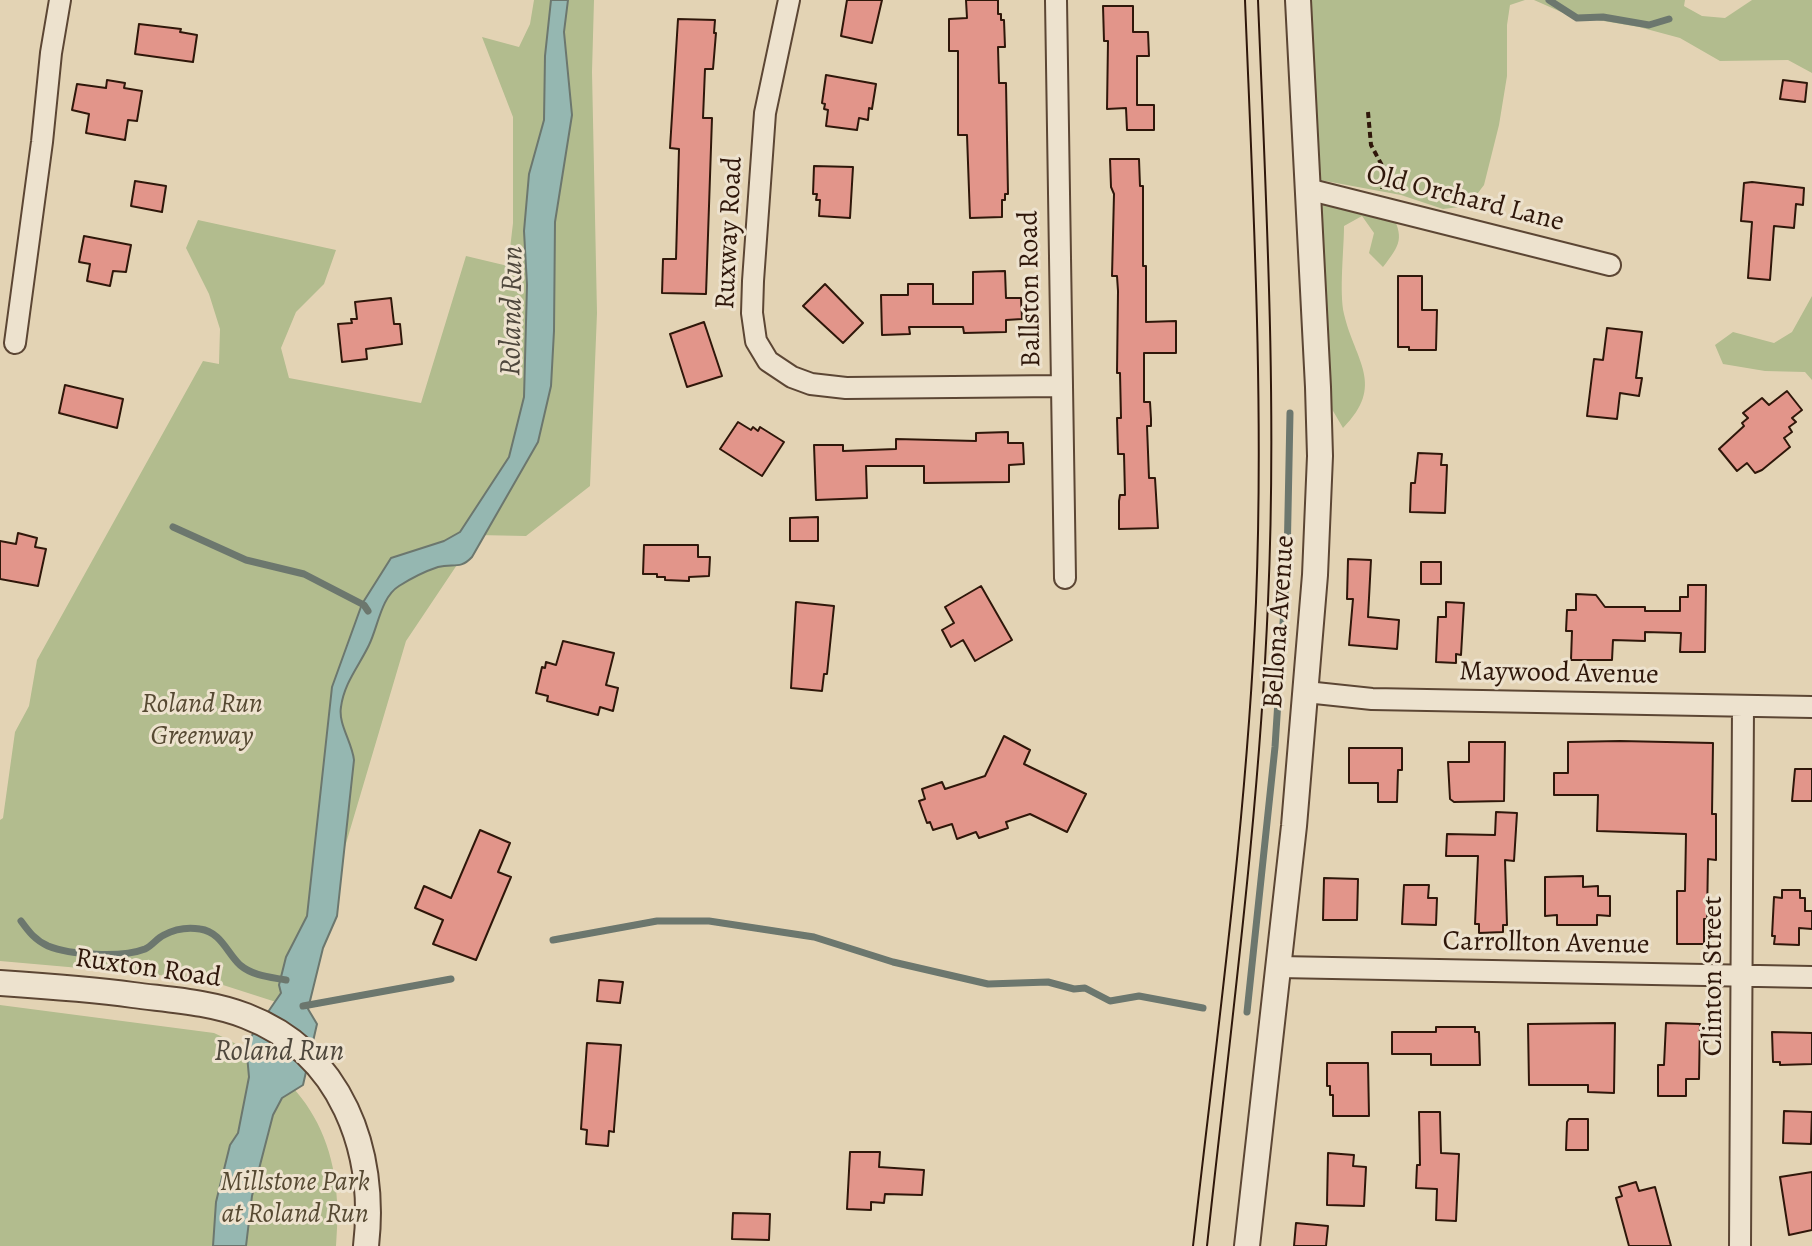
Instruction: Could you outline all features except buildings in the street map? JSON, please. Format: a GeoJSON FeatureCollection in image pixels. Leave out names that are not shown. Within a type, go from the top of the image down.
{"type":"FeatureCollection","features":[{"type":"Feature","properties":{"kind":"street"},"geometry":{"type":"LineString","coordinates":[[15,343],[60,0]]}},
{"type":"Feature","properties":{"kind":"street","name":"Ruxway Road"},"geometry":{"type":"LineString","coordinates":[[789,0],[765,113],[757,214],[752,313],[756,341],[768,361],[792,377],[811,384],[846,388],[1060,386]]}},
{"type":"Feature","properties":{"kind":"street","name":"Ballston Road"},"geometry":{"type":"LineString","coordinates":[[1056,0],[1065,578]]}},
{"type":"Feature","properties":{"kind":"street","name":"Bellona Avenue"},"geometry":{"type":"LineString","coordinates":[[1247,1246],[1306,692],[1320,456],[1298,0]]}},
{"type":"Feature","properties":{"kind":"street","name":"Old Orchard Lane"},"geometry":{"type":"LineString","coordinates":[[1307,189],[1610,265]]}},
{"type":"Feature","properties":{"kind":"street","name":"Maywood Avenue"},"geometry":{"type":"LineString","coordinates":[[1306,692],[1372,699],[1812,707]]}},
{"type":"Feature","properties":{"kind":"street","name":"Clinton Street"},"geometry":{"type":"LineString","coordinates":[[1740,1246],[1743,706]]}},
{"type":"Feature","properties":{"kind":"street","name":"Carrollton Avenue"},"geometry":{"type":"LineString","coordinates":[[1279,967],[1812,977]]}},
{"type":"Feature","properties":{"kind":"street","name":"Ruxton Road"},"geometry":{"type":"LineString","coordinates":[[0,983],[116,992],[198,1003],[248,1017],[285,1038],[312,1062],[339,1095],[352,1119],[360,1145],[370,1213],[366,1246]]}},
{"type":"Feature","properties":{"kind":"path"},"geometry":{"type":"LineString","coordinates":[[1368,112],[1371,145],[1385,171],[1380,207]]}},
{"type":"Feature","properties":{"kind":"green space","name":"Roland Run Greenway"},"geometry":{"type":"Polygon","coordinates":[[[534,0],[594,0],[592,72],[597,313],[590,486],[526,536],[477,535],[406,641],[296,1012],[277,1000],[223,985],[159,975],[0,961],[0,820],[3,818],[15,732],[29,706],[37,660],[203,361],[219,364],[220,329],[209,294],[186,248],[198,220],[336,250],[324,284],[296,312],[281,348],[289,378],[421,403],[466,256],[508,266],[513,223],[513,117],[482,37],[519,47],[530,24],[534,0]]]}},
{"type":"Feature","properties":{"kind":"green space"},"geometry":{"type":"Polygon","coordinates":[[[1310,0],[1525,0],[1510,5],[1507,76],[1499,125],[1484,185],[1468,206],[1443,209],[1401,195],[1320,180],[1310,0]]]}},
{"type":"Feature","properties":{"kind":"green space"},"geometry":{"type":"Polygon","coordinates":[[[1534,0],[1685,0],[1684,6],[1702,16],[1725,18],[1752,0],[1812,0],[1812,73],[1788,60],[1720,61],[1680,38],[1639,27],[1568,15],[1534,0]]]}},
{"type":"Feature","properties":{"kind":"green space"},"geometry":{"type":"Polygon","coordinates":[[[1329,200],[1391,212],[1399,235],[1394,252],[1383,267],[1369,253],[1374,233],[1362,216],[1344,226],[1344,314],[1364,372],[1365,385],[1356,413],[1343,428],[1326,399],[1311,203],[1329,200]]]}},
{"type":"Feature","properties":{"kind":"green space"},"geometry":{"type":"Polygon","coordinates":[[[1812,296],[1812,380],[1805,372],[1765,371],[1723,364],[1715,345],[1733,332],[1774,343],[1792,332],[1812,296]]]}},
{"type":"Feature","properties":{"kind":"green space","name":"Millstone Park at Roland Run"},"geometry":{"type":"Polygon","coordinates":[[[0,1005],[214,1033],[247,1050],[297,1092],[327,1144],[337,1209],[336,1246],[0,1246],[0,1005]]]}},
{"type":"Feature","properties":{"kind":"water","name":"Roland Run"},"geometry":{"type":"Polygon","coordinates":[[[551,0],[568,0],[564,32],[572,115],[555,222],[551,386],[538,442],[472,557],[460,565],[428,571],[399,586],[388,597],[369,645],[345,690],[341,713],[354,760],[337,916],[323,948],[308,1009],[317,1024],[303,1085],[282,1098],[273,1115],[252,1196],[246,1246],[213,1246],[216,1202],[230,1145],[238,1133],[249,1077],[246,1044],[281,993],[279,985],[286,957],[307,916],[332,687],[362,604],[391,558],[444,541],[460,532],[509,457],[524,397],[527,285],[524,231],[529,174],[544,120],[545,56],[551,0]]]}},
{"type":"Feature","properties":{"kind":"waterway"},"geometry":{"type":"LineString","coordinates":[[1549,0],[1577,18],[1603,17],[1649,25],[1669,19]]}},
{"type":"Feature","properties":{"kind":"waterway"},"geometry":{"type":"LineString","coordinates":[[1247,1012],[1275,747],[1287,562],[1290,413]]}},
{"type":"Feature","properties":{"kind":"waterway"},"geometry":{"type":"LineString","coordinates":[[173,527],[246,560],[304,574],[364,605],[368,611]]}},
{"type":"Feature","properties":{"kind":"waterway"},"geometry":{"type":"LineString","coordinates":[[21,921],[39,941],[48,946],[69,952],[96,954],[135,952],[148,948],[161,936],[173,931],[200,929],[213,934],[250,972],[286,980]]}},
{"type":"Feature","properties":{"kind":"waterway"},"geometry":{"type":"LineString","coordinates":[[553,940],[657,921],[709,921],[814,937],[893,962],[988,984],[1048,982],[1074,989],[1085,988],[1110,1001],[1139,996],[1203,1008]]}},
{"type":"Feature","properties":{"kind":"waterway"},"geometry":{"type":"LineString","coordinates":[[303,1006],[451,979]]}},
{"type":"Feature","properties":{"kind":"tram line"},"geometry":{"type":"LineString","coordinates":[[1193,1246],[1246,764],[1256,602],[1258,376],[1245,0]]}},
{"type":"Feature","properties":{"kind":"tram line"},"geometry":{"type":"LineString","coordinates":[[1207,1246],[1251,844],[1268,602],[1271,377],[1258,0]]}}]}
